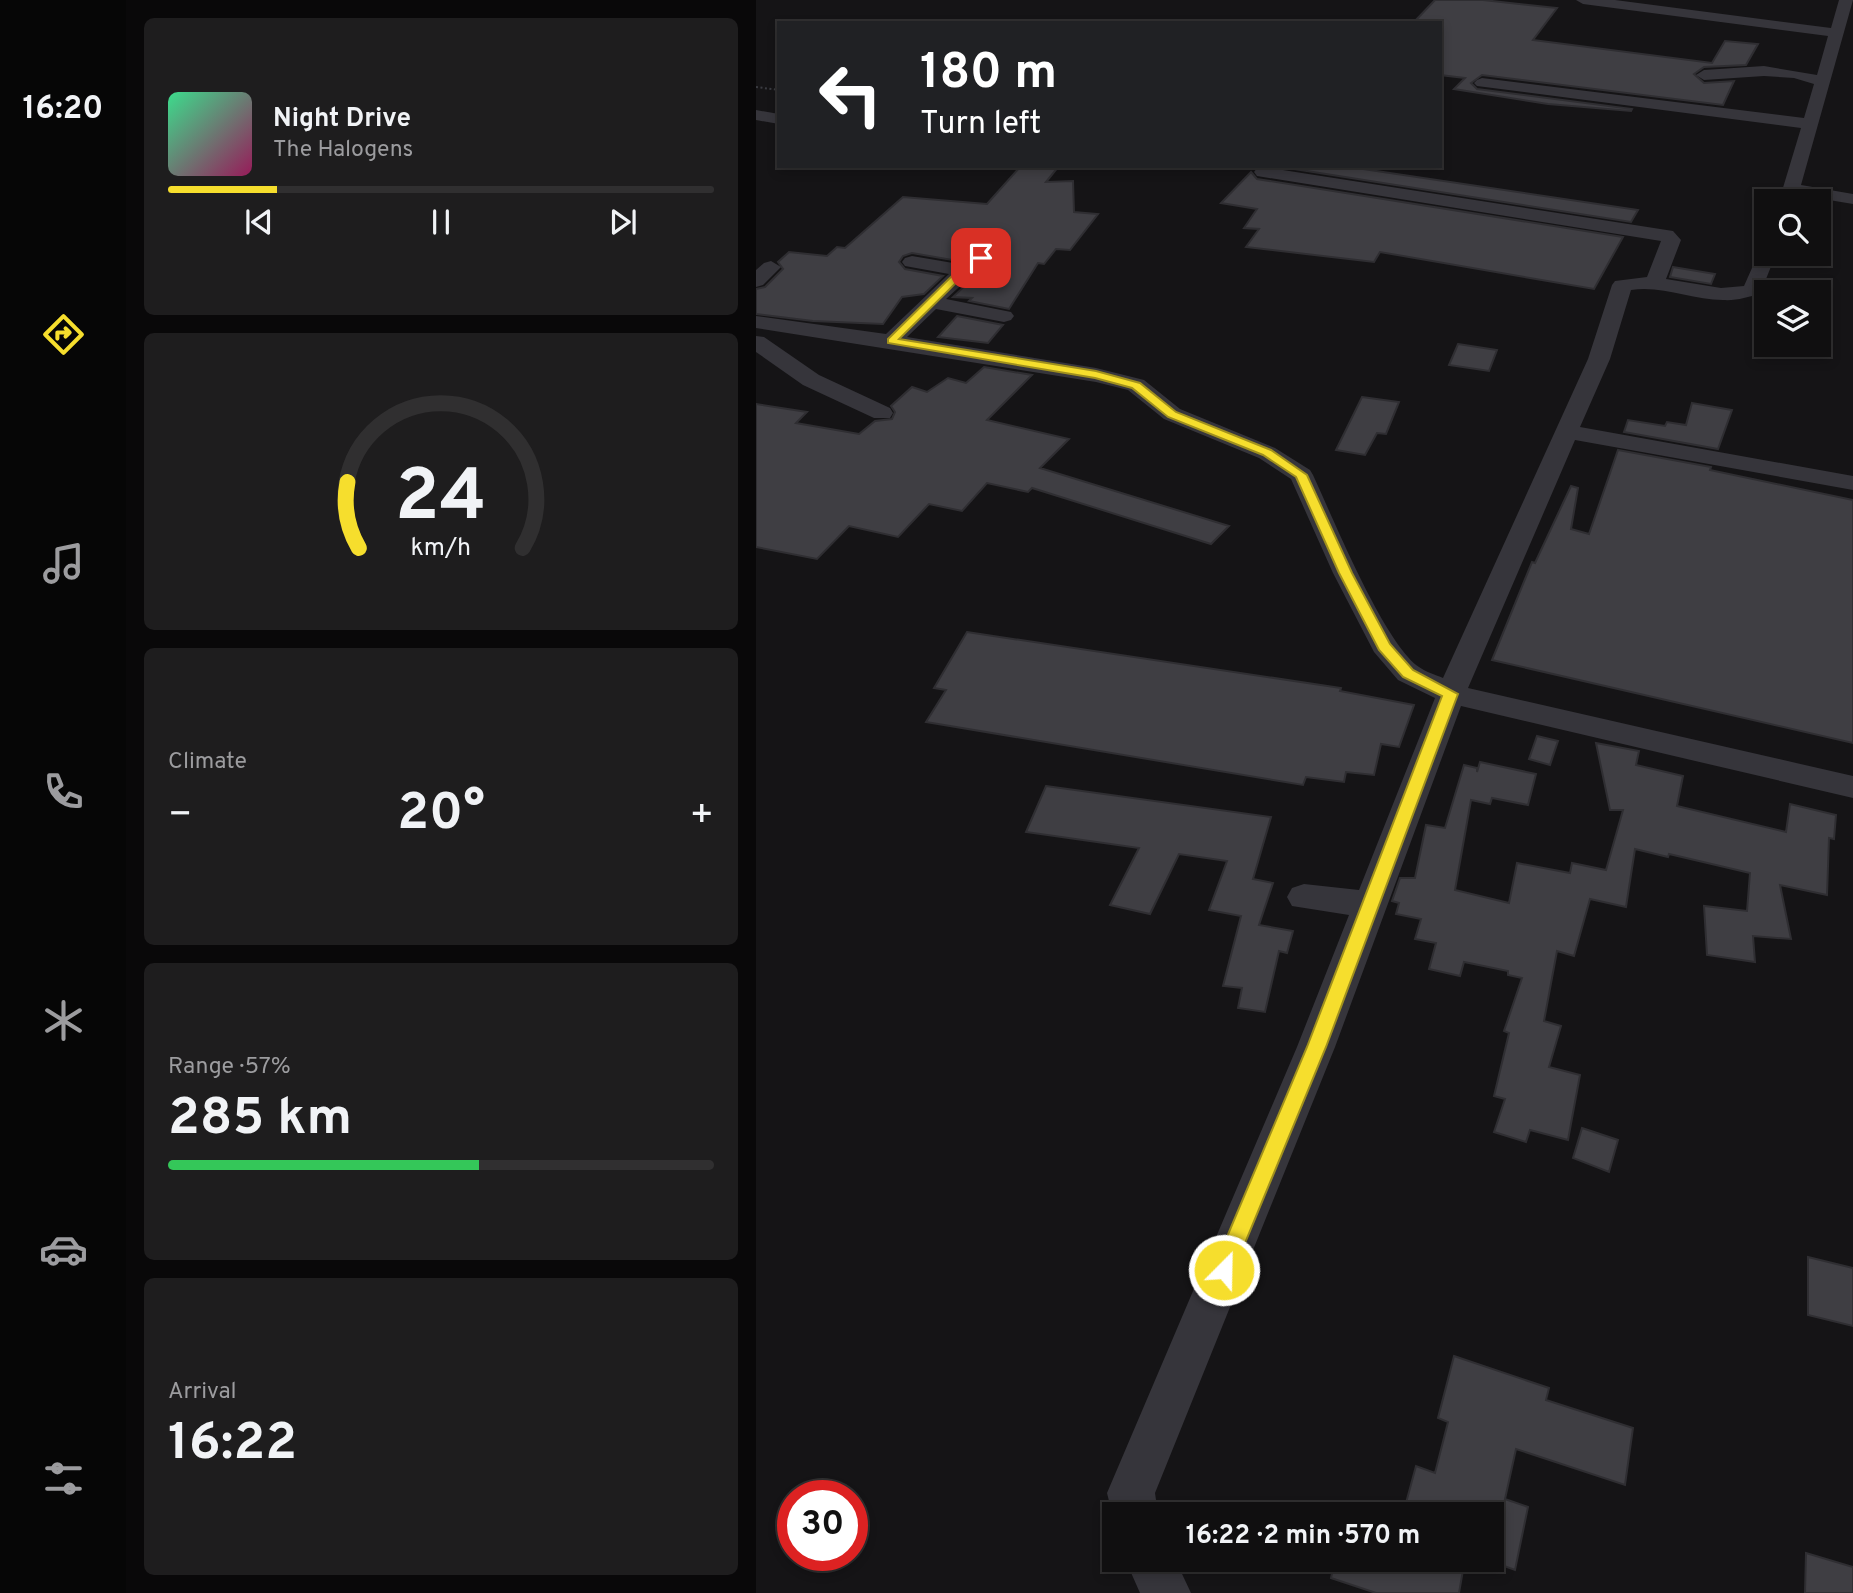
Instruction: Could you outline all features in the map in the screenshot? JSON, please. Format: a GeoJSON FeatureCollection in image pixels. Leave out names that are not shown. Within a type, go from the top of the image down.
{"type":"FeatureCollection","features":[{"type":"Feature","properties":{"kind":"street"},"geometry":{"type":"LineString","coordinates":[[1583,0],[1837,33]]}},
{"type":"Feature","properties":{"kind":"street"},"geometry":{"type":"LineString","coordinates":[[1792,189],[1846,0]]}},
{"type":"Feature","properties":{"kind":"street"},"geometry":{"type":"LineString","coordinates":[[1704,75],[1759,70],[1792,74],[1823,82]]}},
{"type":"Feature","properties":{"kind":"street"},"geometry":{"type":"LineString","coordinates":[[1482,83],[1810,124]]}},
{"type":"Feature","properties":{"kind":"street"},"geometry":{"type":"LineString","coordinates":[[756,115],[777,119]]}},
{"type":"Feature","properties":{"kind":"street"},"geometry":{"type":"LineString","coordinates":[[1263,172],[1666,234],[1671,240],[1655,283]]}},
{"type":"Feature","properties":{"kind":"street"},"geometry":{"type":"LineString","coordinates":[[1831,198],[1853,199]]}},
{"type":"Feature","properties":{"kind":"street"},"geometry":{"type":"LineString","coordinates":[[891,341],[963,270],[981,258]]}},
{"type":"Feature","properties":{"kind":"street"},"geometry":{"type":"LineString","coordinates":[[912,262],[963,270]]}},
{"type":"Feature","properties":{"kind":"street"},"geometry":{"type":"LineString","coordinates":[[1132,1502],[1131,1493],[1316,1047],[1451,694],[1599,359],[1622,285],[1634,282],[1655,283],[1724,294],[1744,294],[1754,290],[1763,266]]}},
{"type":"Feature","properties":{"kind":"street"},"geometry":{"type":"LineString","coordinates":[[756,281],[771,267]]}},
{"type":"Feature","properties":{"kind":"street"},"geometry":{"type":"LineString","coordinates":[[931,302],[1003,316]]}},
{"type":"Feature","properties":{"kind":"street"},"geometry":{"type":"LineString","coordinates":[[756,323],[891,341],[1096,375],[1136,386],[1172,414],[1267,453],[1301,475],[1346,573],[1384,646],[1408,673],[1451,694],[1853,787]]}},
{"type":"Feature","properties":{"kind":"street"},"geometry":{"type":"LineString","coordinates":[[756,342],[811,380],[882,412]]}},
{"type":"Feature","properties":{"kind":"street"},"geometry":{"type":"LineString","coordinates":[[1567,432],[1853,483]]}},
{"type":"Feature","properties":{"kind":"street"},"geometry":{"type":"LineString","coordinates":[[1304,897],[1371,904]]}},
{"type":"Feature","properties":{"kind":"street"},"geometry":{"type":"LineString","coordinates":[[1156,1572],[1167,1593]]}},
{"type":"Feature","properties":{"kind":"path"},"geometry":{"type":"LineString","coordinates":[[756,87],[777,90]]}},
{"type":"Feature","properties":{"kind":"building"},"geometry":{"type":"Polygon","coordinates":[[[1435,0],[1483,0],[1557,8],[1533,40],[1712,63],[1725,41],[1758,44],[1746,65],[1704,67],[1694,74],[1704,83],[1734,81],[1723,105],[1482,75],[1471,83],[1477,89],[1632,109],[1631,111],[1548,104],[1454,89],[1465,78],[1442,75],[1442,21],[1415,21],[1435,0]]]}},
{"type":"Feature","properties":{"kind":"building"},"geometry":{"type":"Polygon","coordinates":[[[1019,168],[1057,168],[1046,182],[1073,181],[1074,212],[1098,214],[1070,250],[1056,249],[1044,264],[1038,263],[1009,309],[969,301],[972,298],[953,297],[994,258],[988,251],[974,251],[958,261],[912,253],[903,256],[899,262],[905,269],[943,276],[924,294],[902,297],[883,324],[813,321],[756,314],[756,289],[765,287],[783,269],[778,262],[789,252],[827,256],[837,247],[845,248],[903,197],[987,204],[1019,168]]]}},
{"type":"Feature","properties":{"kind":"building"},"geometry":{"type":"Polygon","coordinates":[[[1288,168],[1356,168],[1638,210],[1631,222],[1288,168]]]}},
{"type":"Feature","properties":{"kind":"building"},"geometry":{"type":"Polygon","coordinates":[[[1251,172],[1257,179],[1623,237],[1594,289],[1380,252],[1374,262],[1246,247],[1259,229],[1244,228],[1257,209],[1221,203],[1251,172]]]}},
{"type":"Feature","properties":{"kind":"building"},"geometry":{"type":"Polygon","coordinates":[[[1673,267],[1715,274],[1711,284],[1670,277],[1673,267]]]}},
{"type":"Feature","properties":{"kind":"building"},"geometry":{"type":"Polygon","coordinates":[[[957,316],[1003,325],[988,343],[938,337],[957,316]]]}},
{"type":"Feature","properties":{"kind":"building"},"geometry":{"type":"Polygon","coordinates":[[[1458,344],[1497,350],[1489,371],[1449,365],[1458,344]]]}},
{"type":"Feature","properties":{"kind":"building"},"geometry":{"type":"Polygon","coordinates":[[[984,367],[1032,375],[987,420],[1069,439],[1040,468],[1229,526],[1211,544],[1032,488],[1028,492],[987,483],[962,511],[929,504],[898,537],[849,526],[817,559],[756,547],[756,404],[807,412],[796,423],[859,434],[875,421],[892,419],[895,412],[891,406],[912,387],[927,392],[948,378],[966,383],[984,367]]]}},
{"type":"Feature","properties":{"kind":"building"},"geometry":{"type":"Polygon","coordinates":[[[1362,397],[1399,402],[1386,434],[1377,433],[1365,455],[1336,450],[1362,397]]]}},
{"type":"Feature","properties":{"kind":"building"},"geometry":{"type":"Polygon","coordinates":[[[1692,403],[1732,410],[1718,449],[1624,432],[1628,420],[1665,426],[1667,422],[1686,425],[1692,403]]]}},
{"type":"Feature","properties":{"kind":"building"},"geometry":{"type":"Polygon","coordinates":[[[1618,450],[1711,467],[1710,470],[1853,500],[1853,743],[1492,660],[1532,562],[1535,563],[1571,486],[1578,488],[1571,529],[1589,534],[1618,450]]]}},
{"type":"Feature","properties":{"kind":"building"},"geometry":{"type":"Polygon","coordinates":[[[967,632],[1341,688],[1340,691],[1414,705],[1399,747],[1381,744],[1374,775],[1346,772],[1344,782],[1306,777],[1303,785],[926,722],[946,690],[934,688],[967,632]]]}},
{"type":"Feature","properties":{"kind":"building"},"geometry":{"type":"Polygon","coordinates":[[[1537,736],[1558,741],[1550,765],[1529,759],[1537,736]]]}},
{"type":"Feature","properties":{"kind":"building"},"geometry":{"type":"Polygon","coordinates":[[[1596,743],[1639,751],[1636,765],[1683,776],[1677,806],[1786,832],[1790,804],[1836,815],[1834,839],[1829,838],[1827,895],[1780,885],[1791,939],[1753,936],[1755,962],[1707,955],[1704,906],[1747,911],[1750,873],[1635,849],[1626,907],[1590,899],[1574,956],[1557,951],[1544,1021],[1561,1026],[1549,1067],[1580,1075],[1568,1140],[1530,1130],[1526,1142],[1494,1132],[1505,1099],[1494,1096],[1509,1033],[1504,1031],[1522,978],[1508,975],[1508,971],[1464,962],[1460,976],[1429,969],[1436,943],[1415,939],[1421,919],[1396,914],[1399,903],[1392,901],[1400,878],[1415,878],[1426,825],[1445,828],[1464,765],[1477,768],[1477,772],[1480,762],[1536,774],[1528,805],[1492,798],[1490,804],[1471,800],[1455,890],[1509,903],[1517,863],[1570,873],[1572,863],[1606,870],[1623,810],[1610,810],[1596,743]]]}},
{"type":"Feature","properties":{"kind":"building"},"geometry":{"type":"Polygon","coordinates":[[[1046,786],[1271,817],[1253,879],[1273,883],[1259,925],[1293,931],[1287,953],[1279,951],[1265,1012],[1238,1008],[1242,988],[1223,986],[1241,916],[1209,910],[1227,861],[1179,854],[1150,914],[1110,905],[1139,848],[1026,832],[1046,786]]]}},
{"type":"Feature","properties":{"kind":"building"},"geometry":{"type":"Polygon","coordinates":[[[1582,1128],[1618,1140],[1609,1172],[1573,1158],[1582,1128]]]}},
{"type":"Feature","properties":{"kind":"building"},"geometry":{"type":"Polygon","coordinates":[[[1808,1257],[1853,1268],[1853,1326],[1808,1315],[1808,1257]]]}},
{"type":"Feature","properties":{"kind":"building"},"geometry":{"type":"Polygon","coordinates":[[[1454,1356],[1549,1388],[1546,1400],[1633,1428],[1625,1485],[1516,1449],[1505,1499],[1528,1507],[1515,1570],[1504,1566],[1504,1502],[1406,1502],[1416,1466],[1435,1473],[1448,1422],[1438,1418],[1454,1356]]]}},
{"type":"Feature","properties":{"kind":"building"},"geometry":{"type":"Polygon","coordinates":[[[1806,1553],[1853,1567],[1853,1593],[1805,1593],[1806,1553]]]}},
{"type":"Feature","properties":{"kind":"building"},"geometry":{"type":"Polygon","coordinates":[[[1332,1572],[1463,1572],[1459,1593],[1376,1593],[1331,1578],[1332,1572]]]}},
{"type":"Feature","properties":{"kind":"route"},"geometry":{"type":"LineString","coordinates":[[981,258],[972,262],[891,341],[1096,375],[1136,386],[1172,414],[1267,453],[1301,475],[1346,573],[1384,646],[1408,673],[1451,694],[1316,1047],[1224,1270]]}}]}
